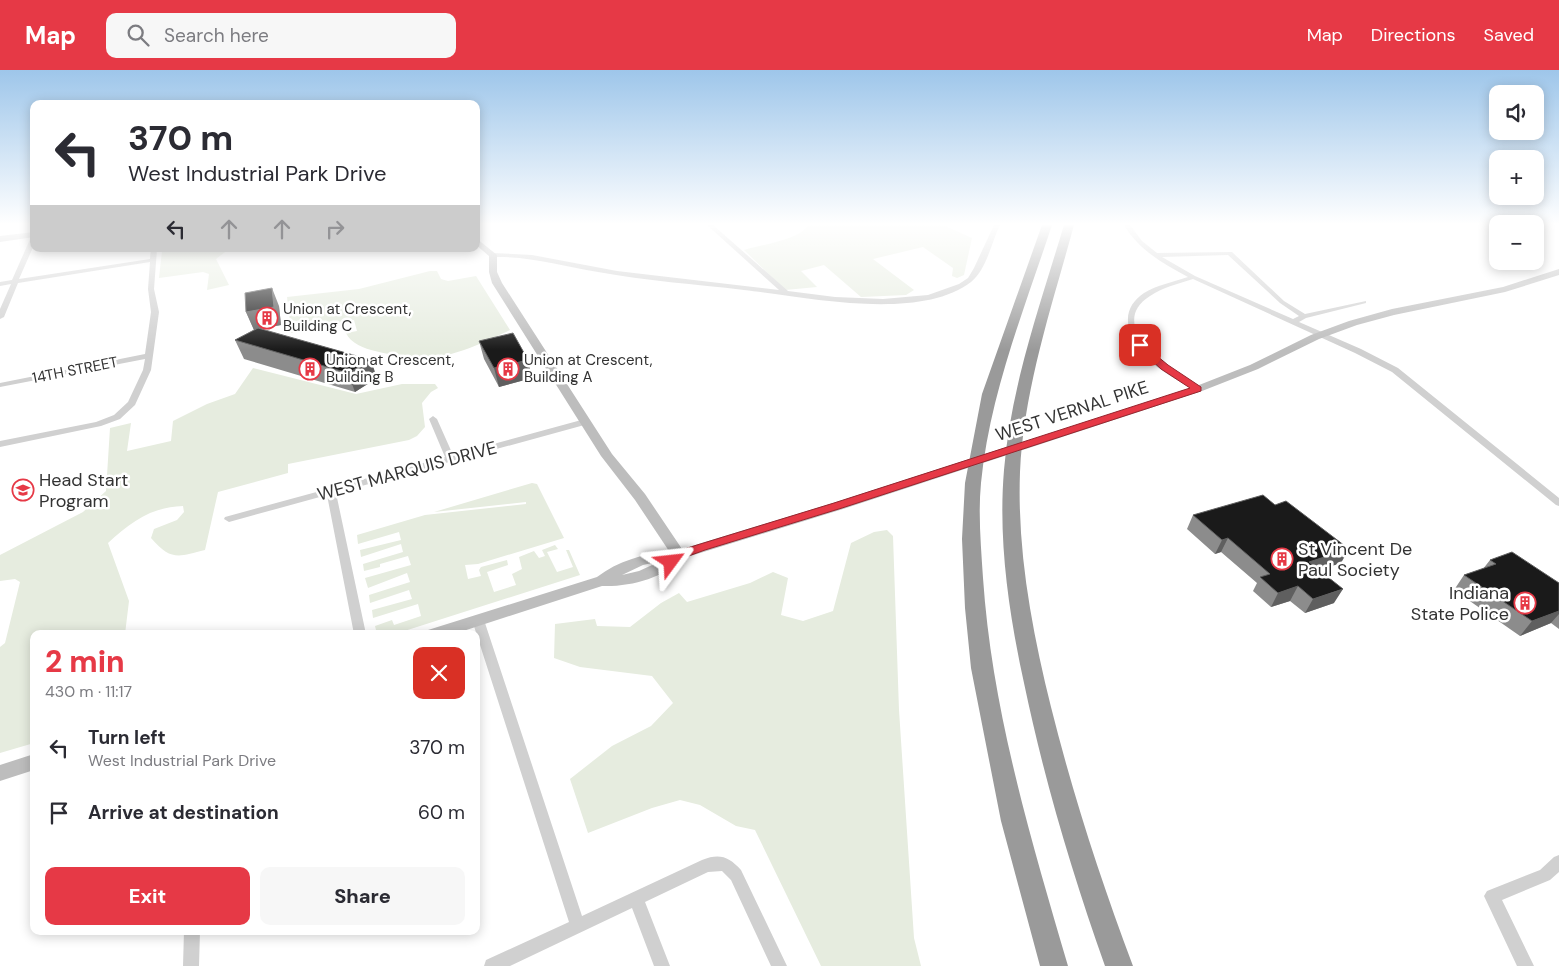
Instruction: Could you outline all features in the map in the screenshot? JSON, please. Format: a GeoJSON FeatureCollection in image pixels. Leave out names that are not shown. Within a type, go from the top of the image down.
{"type":"FeatureCollection","features":[{"type":"Feature","properties":{"kind":"highway"},"geometry":{"type":"LineString","coordinates":[[1032,267],[989,394],[973,482],[972,540],[974,599],[982,668],[1013,821],[1054,966]]}},
{"type":"Feature","properties":{"kind":"highway"},"geometry":{"type":"LineString","coordinates":[[1057,267],[1028,376],[1020,415],[1012,470],[1014,555],[1022,625],[1052,760],[1088,878],[1118,960]]}},
{"type":"Feature","properties":{"kind":"main road"},"geometry":{"type":"LineString","coordinates":[[493,267],[497,283],[585,422],[607,456],[640,497],[679,555]]}},
{"type":"Feature","properties":{"kind":"main road","name":"WEST VERNAL PIKE"},"geometry":{"type":"LineString","coordinates":[[447,630],[602,581],[626,579],[666,565],[679,555],[1198,389],[1254,367],[1329,331],[1382,314],[1505,289],[1559,272]]}},
{"type":"Feature","properties":{"kind":"main road"},"geometry":{"type":"LineString","coordinates":[[0,773],[30,763]]}},
{"type":"Feature","properties":{"kind":"street"},"geometry":{"type":"LineString","coordinates":[[0,317],[22,267]]}},
{"type":"Feature","properties":{"kind":"street"},"geometry":{"type":"LineString","coordinates":[[0,284],[109,267]]}},
{"type":"Feature","properties":{"kind":"street"},"geometry":{"type":"LineString","coordinates":[[0,444],[98,424],[117,417],[127,409],[136,397],[148,370],[155,312],[155,304],[151,294],[153,267]]}},
{"type":"Feature","properties":{"kind":"street"},"geometry":{"type":"LineString","coordinates":[[585,267],[610,272],[844,299],[884,301],[912,299],[939,293],[970,278],[978,267]]}},
{"type":"Feature","properties":{"kind":"street"},"geometry":{"type":"LineString","coordinates":[[757,267],[785,292]]}},
{"type":"Feature","properties":{"kind":"street"},"geometry":{"type":"LineString","coordinates":[[1176,267],[1193,277],[1365,354],[1394,370],[1559,503]]}},
{"type":"Feature","properties":{"kind":"street"},"geometry":{"type":"LineString","coordinates":[[1245,267],[1282,302],[1304,316]]}},
{"type":"Feature","properties":{"kind":"street"},"geometry":{"type":"LineString","coordinates":[[1193,277],[1162,287],[1144,296],[1132,310],[1131,324],[1140,345],[1151,356],[1198,389]]}},
{"type":"Feature","properties":{"kind":"street"},"geometry":{"type":"LineString","coordinates":[[1294,322],[1304,316],[1364,302]]}},
{"type":"Feature","properties":{"kind":"street","name":"14TH STREET"},"geometry":{"type":"LineString","coordinates":[[0,385],[149,356]]}},
{"type":"Feature","properties":{"kind":"street"},"geometry":{"type":"LineString","coordinates":[[433,419],[450,459]]}},
{"type":"Feature","properties":{"kind":"street","name":"WEST MARQUIS DRIVE"},"geometry":{"type":"LineString","coordinates":[[229,519],[585,422]]}},
{"type":"Feature","properties":{"kind":"street"},"geometry":{"type":"LineString","coordinates":[[331,491],[359,630]]}},
{"type":"Feature","properties":{"kind":"street"},"geometry":{"type":"LineString","coordinates":[[478,620],[578,926]]}},
{"type":"Feature","properties":{"kind":"street"},"geometry":{"type":"LineString","coordinates":[[1526,966],[1492,896],[1545,875],[1559,862]]}},
{"type":"Feature","properties":{"kind":"street"},"geometry":{"type":"LineString","coordinates":[[492,966],[707,865],[725,864],[736,875],[779,966]]}},
{"type":"Feature","properties":{"kind":"street"},"geometry":{"type":"LineString","coordinates":[[636,899],[662,966]]}},
{"type":"Feature","properties":{"kind":"street"},"geometry":{"type":"LineString","coordinates":[[191,966],[192,935]]}},
{"type":"Feature","properties":{"kind":"shaded area"},"geometry":{"type":"Polygon","coordinates":[[[160,267],[220,267],[229,285],[207,290],[209,274],[203,272],[159,278],[160,267]]]}},
{"type":"Feature","properties":{"kind":"shaded area"},"geometry":{"type":"Polygon","coordinates":[[[761,267],[817,267],[801,271],[817,287],[785,290],[761,267]]]}},
{"type":"Feature","properties":{"kind":"shaded area"},"geometry":{"type":"Polygon","coordinates":[[[826,267],[883,267],[914,290],[906,295],[861,297],[826,267]]]}},
{"type":"Feature","properties":{"kind":"shaded area"},"geometry":{"type":"Polygon","coordinates":[[[951,267],[966,267],[964,275],[957,278],[952,276],[953,268],[951,267]]]}},
{"type":"Feature","properties":{"kind":"shaded area"},"geometry":{"type":"Polygon","coordinates":[[[430,271],[437,271],[441,279],[448,281],[476,276],[510,330],[458,352],[425,358],[387,354],[358,345],[346,333],[357,331],[354,320],[291,333],[287,297],[359,289],[430,271]]]}},
{"type":"Feature","properties":{"kind":"shaded area"},"geometry":{"type":"Polygon","coordinates":[[[253,368],[356,394],[402,384],[435,384],[438,388],[431,392],[422,403],[425,427],[417,436],[409,440],[288,464],[288,473],[218,492],[205,550],[181,555],[170,554],[164,551],[151,538],[154,529],[177,520],[184,512],[183,506],[161,509],[151,513],[133,522],[117,535],[108,543],[129,601],[125,630],[30,630],[30,744],[0,753],[0,647],[5,643],[20,582],[15,579],[0,581],[0,555],[83,512],[106,491],[110,428],[131,423],[127,451],[171,441],[173,421],[207,404],[235,394],[253,368]]]}},
{"type":"Feature","properties":{"kind":"shaded area"},"geometry":{"type":"Polygon","coordinates":[[[532,483],[537,484],[564,538],[478,564],[465,565],[468,579],[481,576],[479,570],[481,567],[507,560],[508,565],[487,572],[494,592],[516,585],[512,574],[522,569],[519,557],[534,551],[539,558],[545,556],[542,550],[555,545],[558,549],[547,552],[557,572],[573,567],[566,550],[569,550],[580,575],[408,630],[376,630],[375,626],[392,620],[394,625],[421,616],[418,604],[373,618],[372,610],[412,599],[409,590],[370,603],[369,595],[410,582],[407,573],[368,588],[365,578],[411,565],[408,556],[364,571],[363,564],[403,552],[401,544],[361,557],[360,550],[401,540],[399,532],[358,544],[357,535],[425,515],[526,504],[526,502],[434,512],[532,483]]]}},
{"type":"Feature","properties":{"kind":"shaded area"},"geometry":{"type":"Polygon","coordinates":[[[887,530],[893,536],[899,710],[914,938],[921,966],[821,966],[755,830],[736,826],[700,805],[680,800],[652,808],[588,833],[570,779],[612,746],[651,726],[673,703],[652,676],[580,667],[554,658],[555,624],[595,619],[597,626],[630,627],[661,603],[679,593],[687,602],[750,583],[773,572],[788,578],[781,615],[803,621],[833,611],[851,543],[874,532],[887,530]]]}},
{"type":"Feature","properties":{"kind":"building"},"geometry":{"type":"Polygon","coordinates":[[[272,288],[274,307],[246,312],[245,293],[272,288]]]}},
{"type":"Feature","properties":{"kind":"building"},"geometry":{"type":"Polygon","coordinates":[[[258,328],[371,360],[348,373],[235,340],[258,328]]]}},
{"type":"Feature","properties":{"kind":"building"},"geometry":{"type":"Polygon","coordinates":[[[513,333],[528,360],[494,368],[479,341],[513,333]]]}},
{"type":"Feature","properties":{"kind":"building","name":"St Vincent De Paul Society"},"geometry":{"type":"Polygon","coordinates":[[[1263,495],[1275,505],[1286,501],[1349,549],[1309,562],[1343,589],[1313,599],[1298,586],[1278,593],[1260,577],[1270,574],[1228,538],[1222,540],[1193,515],[1263,495]]]}},
{"type":"Feature","properties":{"kind":"building"},"geometry":{"type":"Polygon","coordinates":[[[1512,552],[1559,583],[1559,611],[1532,621],[1464,575],[1496,564],[1490,560],[1512,552]]]}},
{"type":"Feature","properties":{"kind":"place","name":"Union at Crescent, Building C"},"geometry":{"type":"Point","coordinates":[267,318]}},
{"type":"Feature","properties":{"kind":"place","name":"Union at Crescent, Building B"},"geometry":{"type":"Point","coordinates":[310,369]}},
{"type":"Feature","properties":{"kind":"place","name":"Union at Crescent, Building A"},"geometry":{"type":"Point","coordinates":[508,369]}},
{"type":"Feature","properties":{"kind":"place","name":"Head Start Program"},"geometry":{"type":"Point","coordinates":[23,490]}},
{"type":"Feature","properties":{"kind":"place","name":"St Vincent De Paul Society"},"geometry":{"type":"Point","coordinates":[1282,559]}},
{"type":"Feature","properties":{"kind":"place","name":"Indiana State Police"},"geometry":{"type":"Point","coordinates":[1525,603]}},
{"type":"Feature","properties":{"kind":"route"},"geometry":{"type":"LineString","coordinates":[[671,562],[679,555],[838,506],[1198,389],[1165,367],[1140,345]]}}]}
